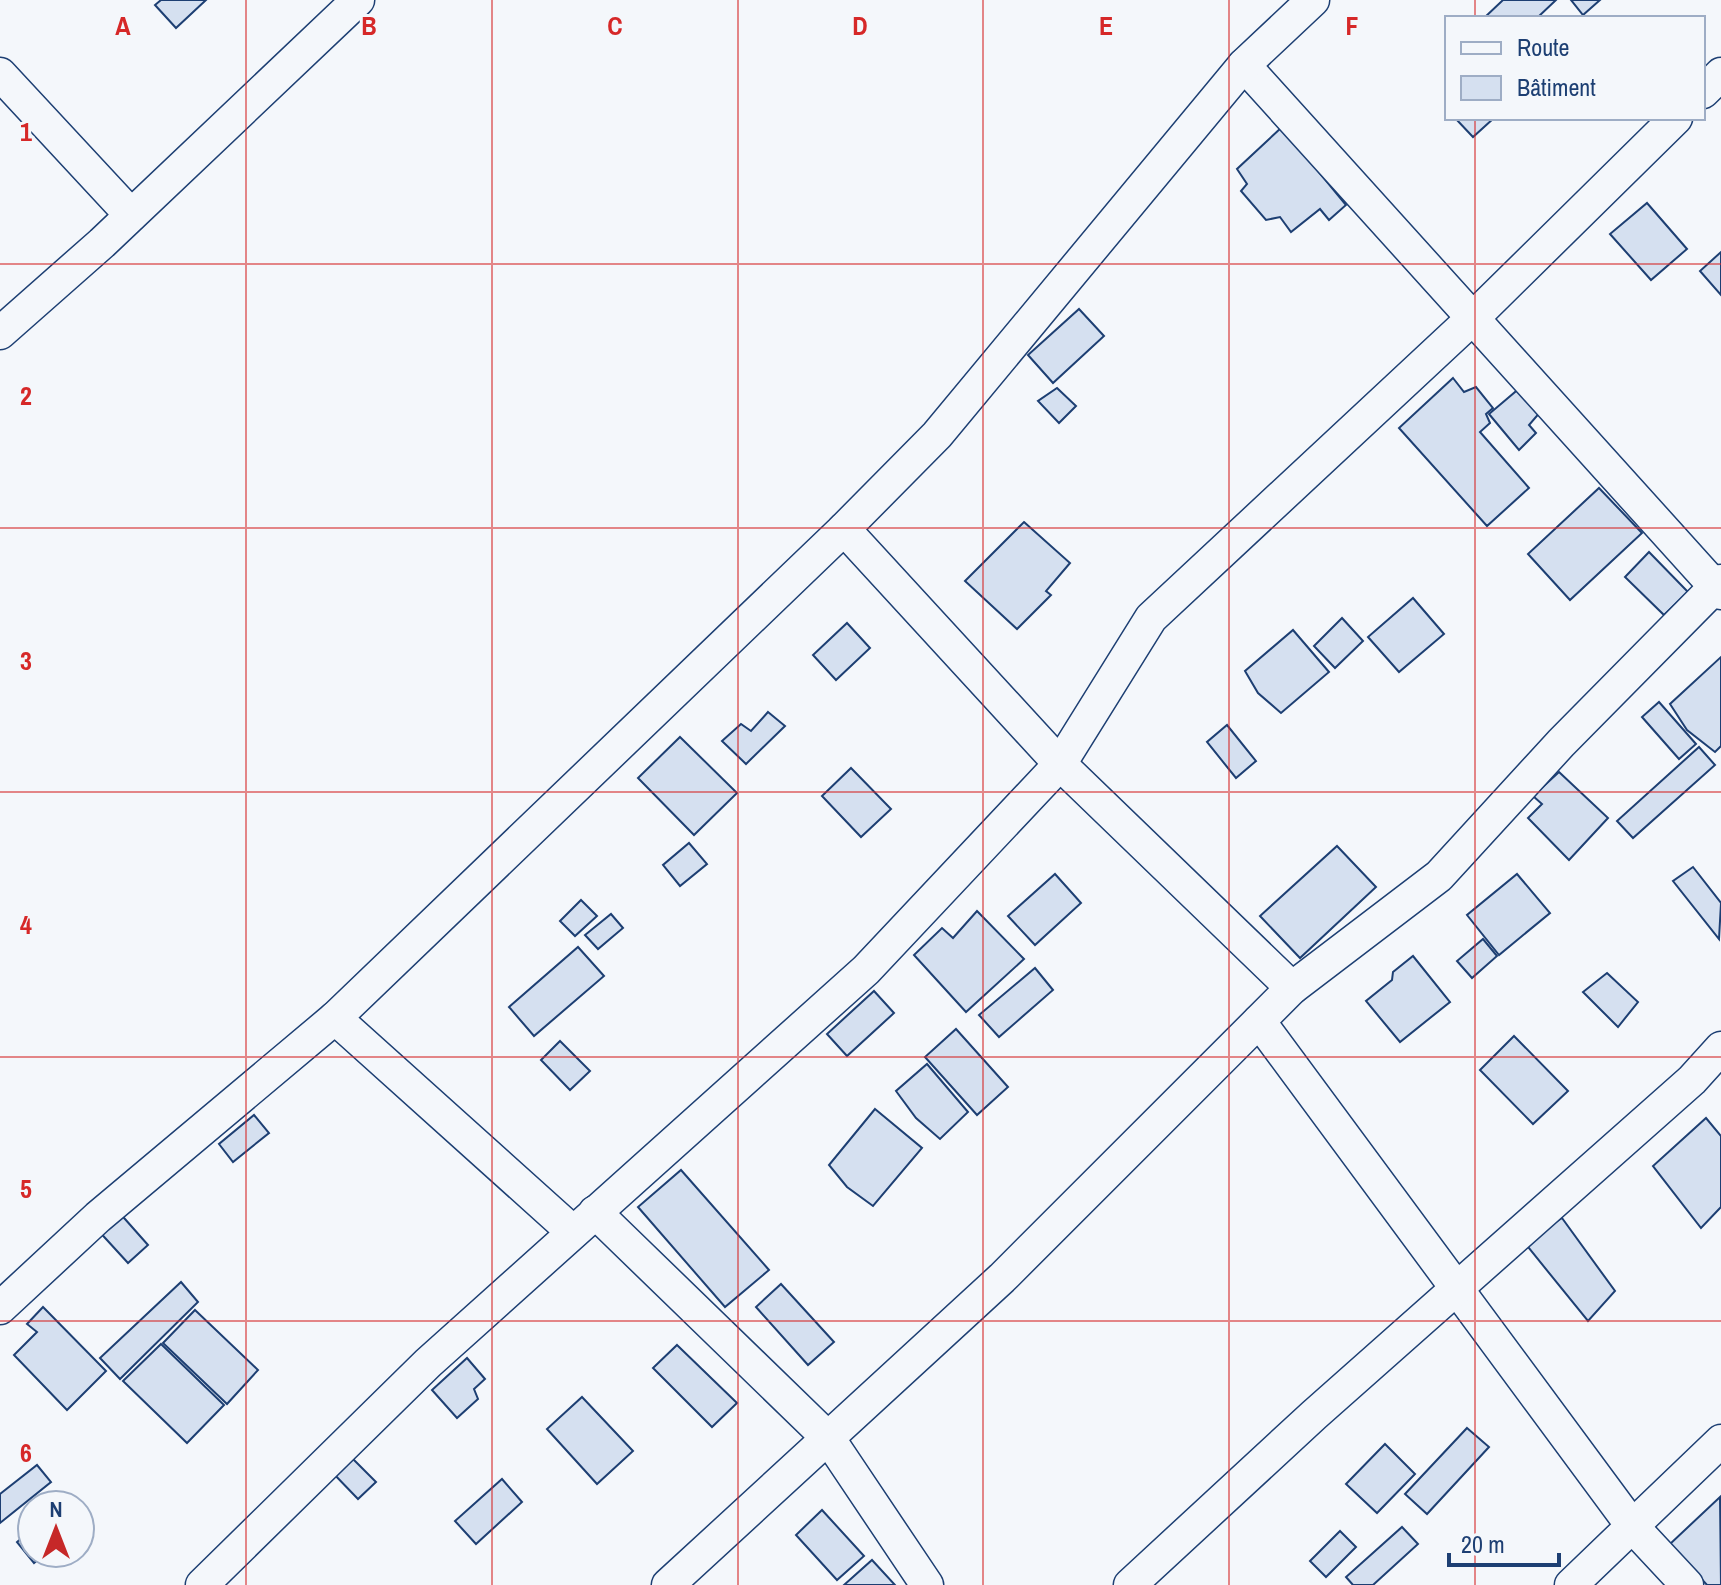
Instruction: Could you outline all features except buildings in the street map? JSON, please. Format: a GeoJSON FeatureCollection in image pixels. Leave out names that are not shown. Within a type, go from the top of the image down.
{"type":"FeatureCollection","features":[{"type":"Feature","properties":{"kind":"street"},"geometry":{"type":"LineString","coordinates":[[0,333],[131,215],[358,0]]}},
{"type":"Feature","properties":{"kind":"street"},"geometry":{"type":"LineString","coordinates":[[0,1308],[98,1217],[335,1018],[844,529],[937,435],[1244,65],[1313,0]]}},
{"type":"Feature","properties":{"kind":"street"},"geometry":{"type":"LineString","coordinates":[[668,1585],[1002,1278],[1292,988],[1439,876],[1561,743],[1719,587],[1244,65]]}},
{"type":"Feature","properties":{"kind":"street"},"geometry":{"type":"LineString","coordinates":[[0,74],[131,215]]}},
{"type":"Feature","properties":{"kind":"street"},"geometry":{"type":"LineString","coordinates":[[1705,90],[1721,74]]}},
{"type":"Feature","properties":{"kind":"street"},"geometry":{"type":"LineString","coordinates":[[202,1585],[428,1363],[866,970],[1060,764],[1151,618],[1474,317],[1674,120]]}},
{"type":"Feature","properties":{"kind":"street"},"geometry":{"type":"LineString","coordinates":[[844,529],[1060,764],[1292,988]]}},
{"type":"Feature","properties":{"kind":"street"},"geometry":{"type":"LineString","coordinates":[[335,1018],[584,1222],[829,1439],[927,1585]]}},
{"type":"Feature","properties":{"kind":"street"},"geometry":{"type":"LineString","coordinates":[[1259,1021],[1633,1527],[1687,1585]]}},
{"type":"Feature","properties":{"kind":"street"},"geometry":{"type":"LineString","coordinates":[[1130,1585],[1456,1288],[1692,1080],[1721,1048]]}},
{"type":"Feature","properties":{"kind":"street"},"geometry":{"type":"LineString","coordinates":[[1571,1585],[1721,1441]]}}]}
